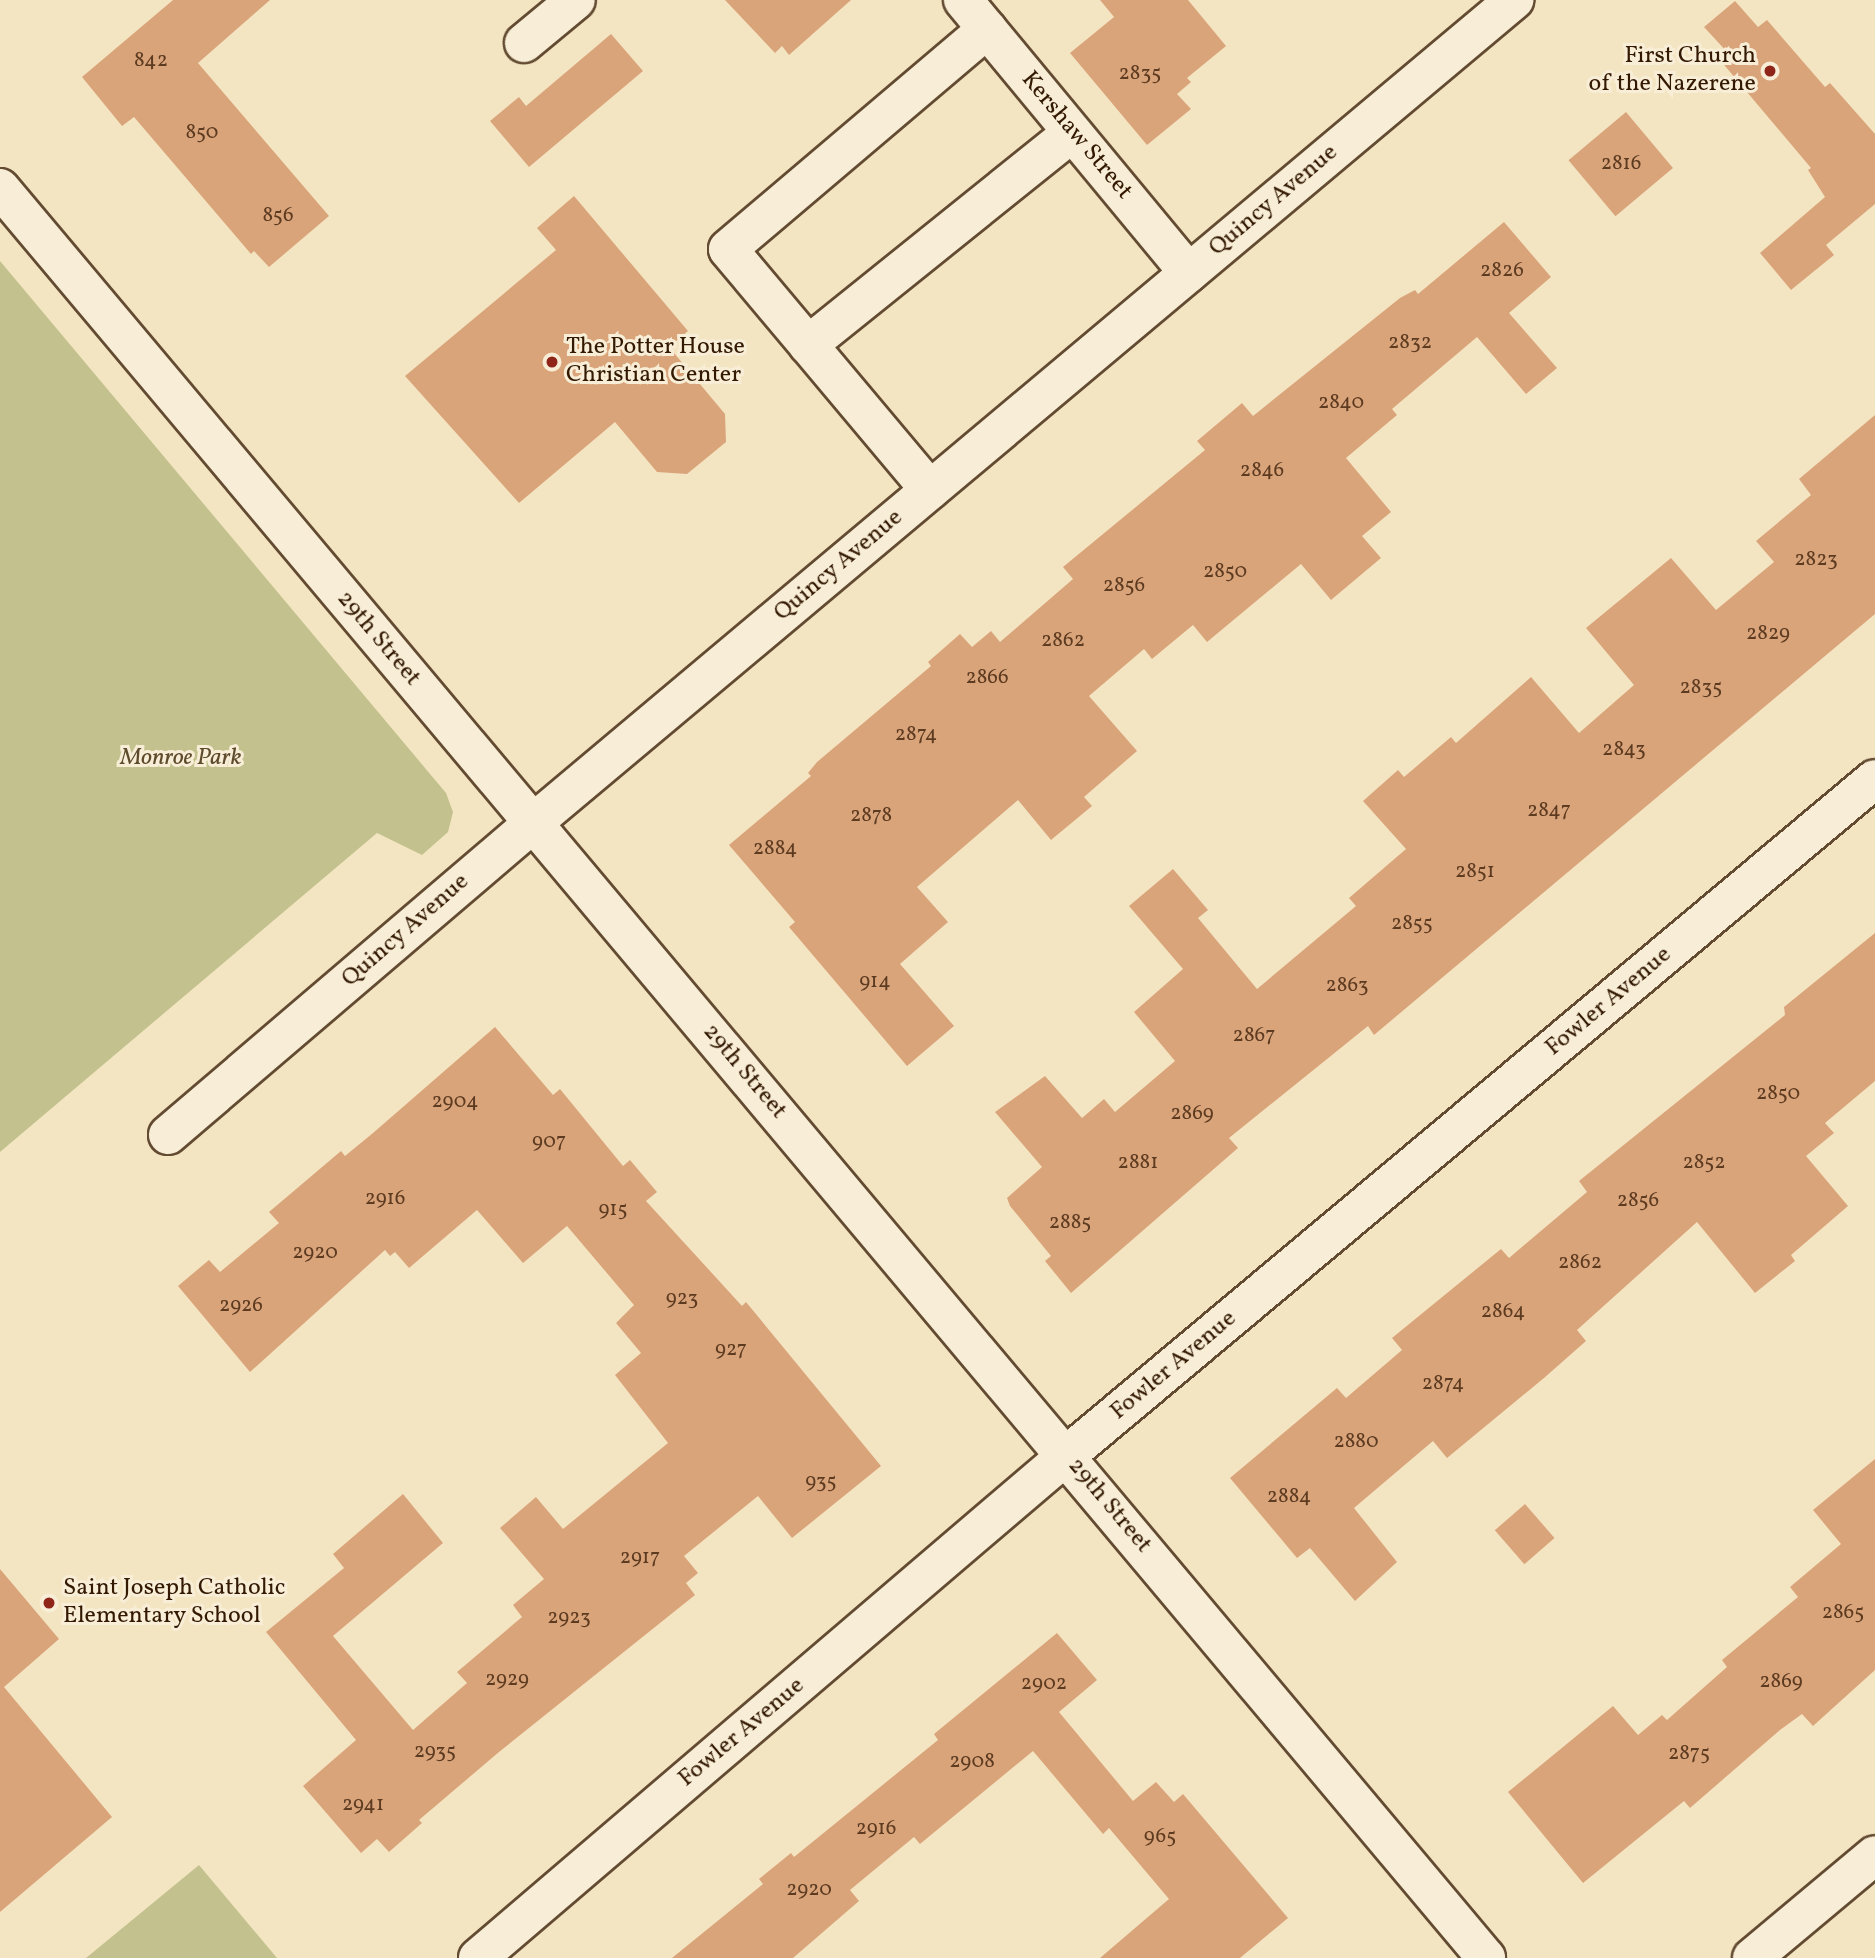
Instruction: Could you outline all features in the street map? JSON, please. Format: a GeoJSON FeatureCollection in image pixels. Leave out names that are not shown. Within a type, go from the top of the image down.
{"type":"FeatureCollection","features":[{"type":"Feature","properties":{"kind":"street"},"geometry":{"type":"LineString","coordinates":[[524,43],[576,0]]}},
{"type":"Feature","properties":{"kind":"street","name":"Kershaw Street"},"geometry":{"type":"LineString","coordinates":[[963,0],[1189,273]]}},
{"type":"Feature","properties":{"kind":"street","name":"Quincy Avenue"},"geometry":{"type":"LineString","coordinates":[[168,1135],[533,822],[1514,0]]}},
{"type":"Feature","properties":{"kind":"street"},"geometry":{"type":"LineString","coordinates":[[930,490],[728,249],[988,29]]}},
{"type":"Feature","properties":{"kind":"street"},"geometry":{"type":"LineString","coordinates":[[808,345],[1072,133]]}},
{"type":"Feature","properties":{"kind":"street","name":"29th Street"},"geometry":{"type":"LineString","coordinates":[[0,188],[1067,1455],[1486,1958]]}},
{"type":"Feature","properties":{"kind":"street","name":"Fowler Avenue"},"geometry":{"type":"LineString","coordinates":[[478,1958],[1067,1455],[1875,779]]}},
{"type":"Feature","properties":{"kind":"street"},"geometry":{"type":"LineString","coordinates":[[1752,1958],[1875,1855]]}},
{"type":"Feature","properties":{"kind":"green space","name":"Monroe Park"},"geometry":{"type":"Polygon","coordinates":[[[0,261],[446,793],[453,812],[448,832],[422,855],[377,833],[0,1152],[0,261]]]}},
{"type":"Feature","properties":{"kind":"green space"},"geometry":{"type":"Polygon","coordinates":[[[199,1865],[277,1958],[86,1958],[199,1865]]]}},
{"type":"Feature","properties":{"kind":"building"},"geometry":{"type":"Polygon","coordinates":[[[173,0],[270,0],[198,63],[329,216],[269,267],[254,251],[251,254],[134,117],[122,126],[82,77],[173,0]]]}},
{"type":"Feature","properties":{"kind":"building"},"geometry":{"type":"Polygon","coordinates":[[[725,0],[851,0],[789,55],[782,46],[775,53],[725,0]]]}},
{"type":"Feature","properties":{"kind":"building"},"geometry":{"type":"Polygon","coordinates":[[[1100,0],[1188,0],[1226,46],[1187,78],[1191,82],[1177,94],[1191,109],[1147,145],[1070,53],[1114,17],[1100,0]]]}},
{"type":"Feature","properties":{"kind":"building"},"geometry":{"type":"Polygon","coordinates":[[[1735,1],[1758,27],[1767,20],[1825,87],[1830,83],[1875,134],[1875,204],[1826,245],[1834,255],[1791,290],[1760,253],[1825,197],[1808,170],[1811,168],[1720,60],[1728,53],[1704,27],[1735,1]]]}},
{"type":"Feature","properties":{"kind":"building"},"geometry":{"type":"Polygon","coordinates":[[[611,34],[643,71],[529,167],[490,121],[519,97],[526,106],[611,34]]]}},
{"type":"Feature","properties":{"kind":"building"},"geometry":{"type":"Polygon","coordinates":[[[1626,112],[1673,168],[1615,216],[1569,160],[1626,112]]]}},
{"type":"Feature","properties":{"kind":"building","name":"The Potter House Christian Center"},"geometry":{"type":"Polygon","coordinates":[[[574,196],[688,331],[669,347],[725,414],[726,442],[687,474],[657,472],[615,422],[519,503],[405,376],[556,250],[537,228],[574,196]]]}},
{"type":"Feature","properties":{"kind":"building"},"geometry":{"type":"Polygon","coordinates":[[[1504,222],[1551,277],[1509,313],[1557,368],[1526,394],[1477,337],[1392,409],[1397,415],[1346,458],[1391,512],[1362,536],[1381,558],[1331,600],[1301,564],[1207,642],[1193,625],[1152,659],[1144,649],[1089,696],[1137,751],[1084,797],[1092,806],[1051,840],[1018,800],[917,887],[948,922],[900,964],[954,1026],[907,1066],[789,927],[795,922],[729,845],[811,776],[808,773],[817,762],[931,666],[928,662],[960,634],[972,647],[991,631],[1000,642],[1073,579],[1063,567],[1205,450],[1197,441],[1242,403],[1253,416],[1400,298],[1415,290],[1418,294],[1504,222]]]}},
{"type":"Feature","properties":{"kind":"building"},"geometry":{"type":"Polygon","coordinates":[[[1875,415],[1875,614],[1374,1035],[1368,1026],[1229,1138],[1238,1148],[1071,1293],[1045,1261],[1051,1256],[1010,1206],[1007,1198],[1042,1167],[995,1112],[1045,1076],[1082,1118],[1104,1099],[1115,1112],[1175,1061],[1134,1012],[1183,969],[1129,906],[1173,869],[1208,910],[1198,918],[1257,989],[1356,906],[1349,898],[1406,849],[1363,801],[1398,770],[1404,777],[1451,737],[1456,743],[1531,677],[1579,733],[1634,685],[1586,628],[1671,558],[1716,610],[1774,562],[1756,541],[1811,495],[1799,479],[1875,415]]]}},
{"type":"Feature","properties":{"kind":"building"},"geometry":{"type":"Polygon","coordinates":[[[1875,933],[1875,1081],[1825,1123],[1834,1133],[1806,1156],[1848,1206],[1791,1255],[1795,1261],[1755,1293],[1697,1222],[1577,1330],[1586,1341],[1544,1378],[1447,1458],[1433,1441],[1354,1508],[1397,1562],[1355,1601],[1310,1548],[1297,1558],[1230,1478],[1337,1388],[1346,1398],[1402,1350],[1392,1338],[1501,1249],[1509,1258],[1587,1192],[1579,1181],[1785,1015],[1784,1007],[1875,933]]]}},
{"type":"Feature","properties":{"kind":"building"},"geometry":{"type":"Polygon","coordinates":[[[495,1027],[553,1095],[560,1089],[623,1166],[630,1160],[657,1192],[646,1201],[742,1306],[746,1302],[881,1466],[792,1538],[758,1496],[684,1556],[698,1573],[686,1583],[695,1595],[499,1752],[419,1820],[422,1823],[389,1852],[377,1839],[361,1853],[303,1786],[356,1740],[266,1632],[344,1568],[333,1554],[403,1494],[443,1543],[333,1636],[413,1730],[467,1683],[457,1672],[522,1617],[513,1605],[544,1579],[500,1528],[536,1497],[563,1529],[668,1443],[615,1375],[641,1353],[616,1323],[634,1305],[567,1226],[523,1263],[477,1210],[409,1268],[395,1252],[390,1256],[385,1250],[250,1372],[178,1286],[209,1260],[220,1272],[279,1223],[269,1212],[341,1151],[345,1156],[495,1027]]]}},
{"type":"Feature","properties":{"kind":"building"},"geometry":{"type":"Polygon","coordinates":[[[1875,1459],[1875,1670],[1813,1726],[1802,1714],[1690,1808],[1684,1801],[1583,1883],[1508,1792],[1613,1706],[1638,1735],[1662,1715],[1667,1720],[1727,1667],[1722,1660],[1798,1597],[1790,1587],[1841,1544],[1813,1510],[1875,1459]]]}},
{"type":"Feature","properties":{"kind":"building"},"geometry":{"type":"Polygon","coordinates":[[[1525,1504],[1555,1538],[1524,1564],[1495,1530],[1525,1504]]]}},
{"type":"Feature","properties":{"kind":"building"},"geometry":{"type":"Polygon","coordinates":[[[0,1569],[59,1639],[4,1687],[112,1817],[0,1912],[0,1569]]]}},
{"type":"Feature","properties":{"kind":"building"},"geometry":{"type":"Polygon","coordinates":[[[1057,1633],[1097,1680],[1059,1712],[1133,1801],[1156,1782],[1174,1802],[1183,1794],[1288,1918],[1240,1958],[1100,1958],[1169,1899],[1109,1828],[1103,1834],[1033,1751],[920,1844],[914,1837],[850,1890],[859,1901],[793,1958],[672,1958],[763,1884],[759,1879],[791,1853],[794,1857],[938,1740],[934,1734],[1057,1633]]]}},
{"type":"Feature","properties":{"kind":"place","name":"First Church of the Nazerene"},"geometry":{"type":"Point","coordinates":[1770,71]}},
{"type":"Feature","properties":{"kind":"place","name":"The Potter House Christian Center"},"geometry":{"type":"Point","coordinates":[552,362]}},
{"type":"Feature","properties":{"kind":"place","name":"Saint Joseph Catholic Elementary School"},"geometry":{"type":"Point","coordinates":[49,1603]}}]}
